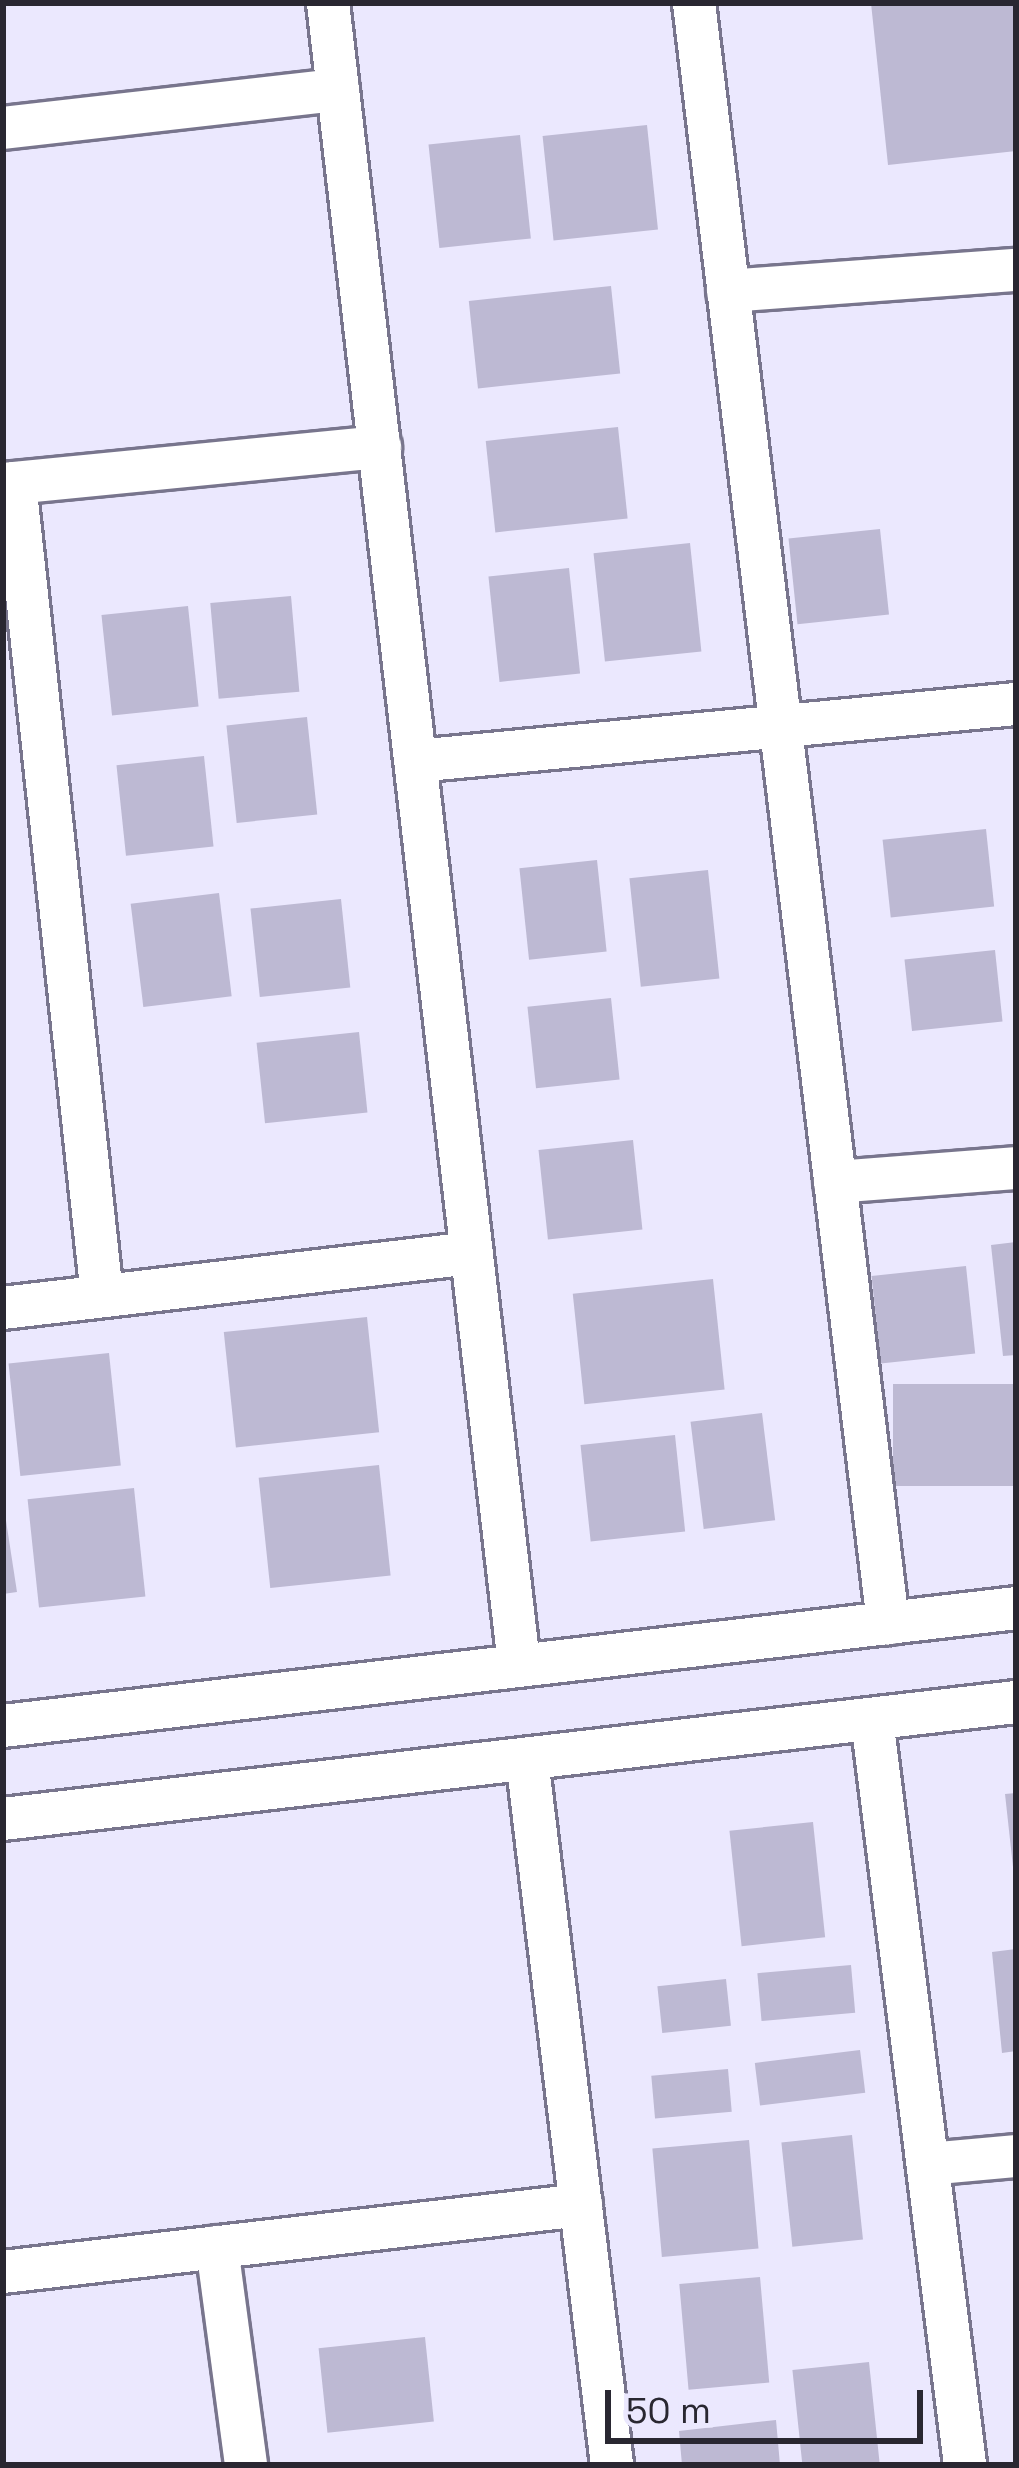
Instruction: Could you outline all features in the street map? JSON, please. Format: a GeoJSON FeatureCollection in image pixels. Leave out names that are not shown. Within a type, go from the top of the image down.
{"type":"FeatureCollection","features":[{"type":"Feature","properties":{"kind":"street"},"geometry":{"type":"LineString","coordinates":[[328,3],[519,1665]]}},
{"type":"Feature","properties":{"kind":"street"},"geometry":{"type":"LineString","coordinates":[[694,3],[888,1623]]}},
{"type":"Feature","properties":{"kind":"street"},"geometry":{"type":"LineString","coordinates":[[3,128],[338,90]]}},
{"type":"Feature","properties":{"kind":"street"},"geometry":{"type":"LineString","coordinates":[[728,291],[1016,270]]}},
{"type":"Feature","properties":{"kind":"street"},"geometry":{"type":"LineString","coordinates":[[102,1296],[9,484],[380,447]]}},
{"type":"Feature","properties":{"kind":"street"},"geometry":{"type":"LineString","coordinates":[[416,760],[1016,704]]}},
{"type":"Feature","properties":{"kind":"street"},"geometry":{"type":"LineString","coordinates":[[835,1182],[1016,1168]]}},
{"type":"Feature","properties":{"kind":"street"},"geometry":{"type":"LineString","coordinates":[[3,1308],[472,1253]]}},
{"type":"Feature","properties":{"kind":"street"},"geometry":{"type":"LineString","coordinates":[[3,1726],[1016,1608]]}},
{"type":"Feature","properties":{"kind":"street"},"geometry":{"type":"LineString","coordinates":[[3,1819],[1016,1702]]}},
{"type":"Feature","properties":{"kind":"street"},"geometry":{"type":"LineString","coordinates":[[872,1719],[965,2465]]}},
{"type":"Feature","properties":{"kind":"street"},"geometry":{"type":"LineString","coordinates":[[526,1759],[611,2465]]}},
{"type":"Feature","properties":{"kind":"street"},"geometry":{"type":"LineString","coordinates":[[928,2164],[1016,2156]]}},
{"type":"Feature","properties":{"kind":"street"},"geometry":{"type":"LineString","coordinates":[[3,2272],[580,2206]]}},
{"type":"Feature","properties":{"kind":"street"},"geometry":{"type":"LineString","coordinates":[[217,2247],[246,2465]]}},
{"type":"Feature","properties":{"kind":"building"},"geometry":{"type":"Polygon","coordinates":[[[871,3],[1016,3],[1016,151],[888,165],[871,3]]]}},
{"type":"Feature","properties":{"kind":"building"},"geometry":{"type":"Polygon","coordinates":[[[647,125],[658,229],[554,240],[543,136],[647,125]]]}},
{"type":"Feature","properties":{"kind":"building"},"geometry":{"type":"Polygon","coordinates":[[[520,135],[531,238],[439,248],[429,145],[520,135]]]}},
{"type":"Feature","properties":{"kind":"building"},"geometry":{"type":"Polygon","coordinates":[[[611,286],[620,374],[478,388],[469,301],[611,286]]]}},
{"type":"Feature","properties":{"kind":"building"},"geometry":{"type":"Polygon","coordinates":[[[618,427],[628,518],[495,532],[486,441],[618,427]]]}},
{"type":"Feature","properties":{"kind":"building"},"geometry":{"type":"Polygon","coordinates":[[[880,529],[889,615],[797,624],[789,539],[880,529]]]}},
{"type":"Feature","properties":{"kind":"building"},"geometry":{"type":"Polygon","coordinates":[[[690,543],[701,651],[605,662],[594,553],[690,543]]]}},
{"type":"Feature","properties":{"kind":"building"},"geometry":{"type":"Polygon","coordinates":[[[569,568],[580,673],[500,682],[488,576],[569,568]]]}},
{"type":"Feature","properties":{"kind":"building"},"geometry":{"type":"Polygon","coordinates":[[[291,596],[299,692],[219,699],[210,603],[291,596]]]}},
{"type":"Feature","properties":{"kind":"building"},"geometry":{"type":"Polygon","coordinates":[[[188,606],[199,706],[112,716],[101,615],[188,606]]]}},
{"type":"Feature","properties":{"kind":"building"},"geometry":{"type":"Polygon","coordinates":[[[307,717],[317,814],[237,823],[226,725],[307,717]]]}},
{"type":"Feature","properties":{"kind":"building"},"geometry":{"type":"Polygon","coordinates":[[[204,756],[214,847],[126,856],[116,765],[204,756]]]}},
{"type":"Feature","properties":{"kind":"building"},"geometry":{"type":"Polygon","coordinates":[[[986,829],[994,907],[891,917],[883,840],[986,829]]]}},
{"type":"Feature","properties":{"kind":"building"},"geometry":{"type":"Polygon","coordinates":[[[597,860],[607,951],[529,960],[519,868],[597,860]]]}},
{"type":"Feature","properties":{"kind":"building"},"geometry":{"type":"Polygon","coordinates":[[[708,870],[719,978],[641,987],[629,878],[708,870]]]}},
{"type":"Feature","properties":{"kind":"building"},"geometry":{"type":"Polygon","coordinates":[[[219,893],[232,996],[143,1007],[131,904],[219,893]]]}},
{"type":"Feature","properties":{"kind":"building"},"geometry":{"type":"Polygon","coordinates":[[[341,899],[350,988],[260,997],[250,909],[341,899]]]}},
{"type":"Feature","properties":{"kind":"building"},"geometry":{"type":"Polygon","coordinates":[[[995,950],[1003,1022],[912,1031],[904,960],[995,950]]]}},
{"type":"Feature","properties":{"kind":"building"},"geometry":{"type":"Polygon","coordinates":[[[611,998],[620,1080],[536,1088],[527,1007],[611,998]]]}},
{"type":"Feature","properties":{"kind":"building"},"geometry":{"type":"Polygon","coordinates":[[[359,1032],[367,1113],[265,1123],[257,1043],[359,1032]]]}},
{"type":"Feature","properties":{"kind":"building"},"geometry":{"type":"Polygon","coordinates":[[[633,1140],[642,1230],[548,1239],[539,1150],[633,1140]]]}},
{"type":"Feature","properties":{"kind":"building"},"geometry":{"type":"Polygon","coordinates":[[[1016,1242],[1016,1355],[1003,1356],[991,1245],[1016,1242]]]}},
{"type":"Feature","properties":{"kind":"building"},"geometry":{"type":"Polygon","coordinates":[[[966,1266],[975,1354],[881,1363],[872,1276],[966,1266]]]}},
{"type":"Feature","properties":{"kind":"building"},"geometry":{"type":"Polygon","coordinates":[[[713,1279],[725,1389],[584,1404],[573,1294],[713,1279]]]}},
{"type":"Feature","properties":{"kind":"building"},"geometry":{"type":"Polygon","coordinates":[[[367,1317],[379,1432],[236,1447],[224,1332],[367,1317]]]}},
{"type":"Feature","properties":{"kind":"building"},"geometry":{"type":"Polygon","coordinates":[[[109,1353],[121,1465],[20,1476],[9,1364],[109,1353]]]}},
{"type":"Feature","properties":{"kind":"building"},"geometry":{"type":"Polygon","coordinates":[[[893,1384],[1016,1384],[1016,1486],[893,1486],[893,1384]]]}},
{"type":"Feature","properties":{"kind":"building"},"geometry":{"type":"Polygon","coordinates":[[[762,1413],[775,1520],[704,1529],[691,1422],[762,1413]]]}},
{"type":"Feature","properties":{"kind":"building"},"geometry":{"type":"Polygon","coordinates":[[[675,1435],[685,1531],[591,1541],[581,1445],[675,1435]]]}},
{"type":"Feature","properties":{"kind":"building"},"geometry":{"type":"Polygon","coordinates":[[[379,1465],[391,1575],[270,1588],[259,1478],[379,1465]]]}},
{"type":"Feature","properties":{"kind":"building"},"geometry":{"type":"Polygon","coordinates":[[[134,1488],[145,1596],[39,1608],[28,1499],[134,1488]]]}},
{"type":"Feature","properties":{"kind":"building"},"geometry":{"type":"Polygon","coordinates":[[[3,1501],[17,1592],[3,1594],[3,1501]]]}},
{"type":"Feature","properties":{"kind":"building"},"geometry":{"type":"Polygon","coordinates":[[[1016,1793],[1016,1866],[1013,1867],[1005,1794],[1016,1793]]]}},
{"type":"Feature","properties":{"kind":"building"},"geometry":{"type":"Polygon","coordinates":[[[813,1822],[825,1937],[742,1946],[729,1831],[813,1822]]]}},
{"type":"Feature","properties":{"kind":"building"},"geometry":{"type":"Polygon","coordinates":[[[1016,1949],[1016,2051],[1002,2053],[992,1952],[1016,1949]]]}},
{"type":"Feature","properties":{"kind":"building"},"geometry":{"type":"Polygon","coordinates":[[[851,1965],[855,2013],[762,2021],[757,1973],[851,1965]]]}},
{"type":"Feature","properties":{"kind":"building"},"geometry":{"type":"Polygon","coordinates":[[[726,1979],[731,2026],[662,2033],[657,1986],[726,1979]]]}},
{"type":"Feature","properties":{"kind":"building"},"geometry":{"type":"Polygon","coordinates":[[[860,2050],[865,2093],[760,2106],[755,2063],[860,2050]]]}},
{"type":"Feature","properties":{"kind":"building"},"geometry":{"type":"Polygon","coordinates":[[[728,2069],[732,2112],[655,2119],[651,2076],[728,2069]]]}},
{"type":"Feature","properties":{"kind":"building"},"geometry":{"type":"Polygon","coordinates":[[[852,2135],[863,2239],[792,2247],[781,2142],[852,2135]]]}},
{"type":"Feature","properties":{"kind":"building"},"geometry":{"type":"Polygon","coordinates":[[[749,2140],[758,2249],[662,2257],[652,2148],[749,2140]]]}},
{"type":"Feature","properties":{"kind":"building"},"geometry":{"type":"Polygon","coordinates":[[[760,2277],[769,2383],[689,2390],[679,2284],[760,2277]]]}},
{"type":"Feature","properties":{"kind":"building"},"geometry":{"type":"Polygon","coordinates":[[[425,2337],[434,2422],[327,2433],[319,2348],[425,2337]]]}},
{"type":"Feature","properties":{"kind":"building"},"geometry":{"type":"Polygon","coordinates":[[[869,2362],[880,2465],[802,2465],[792,2370],[869,2362]]]}},
{"type":"Feature","properties":{"kind":"building"},"geometry":{"type":"Polygon","coordinates":[[[776,2420],[780,2465],[682,2465],[679,2431],[776,2420]]]}}]}
